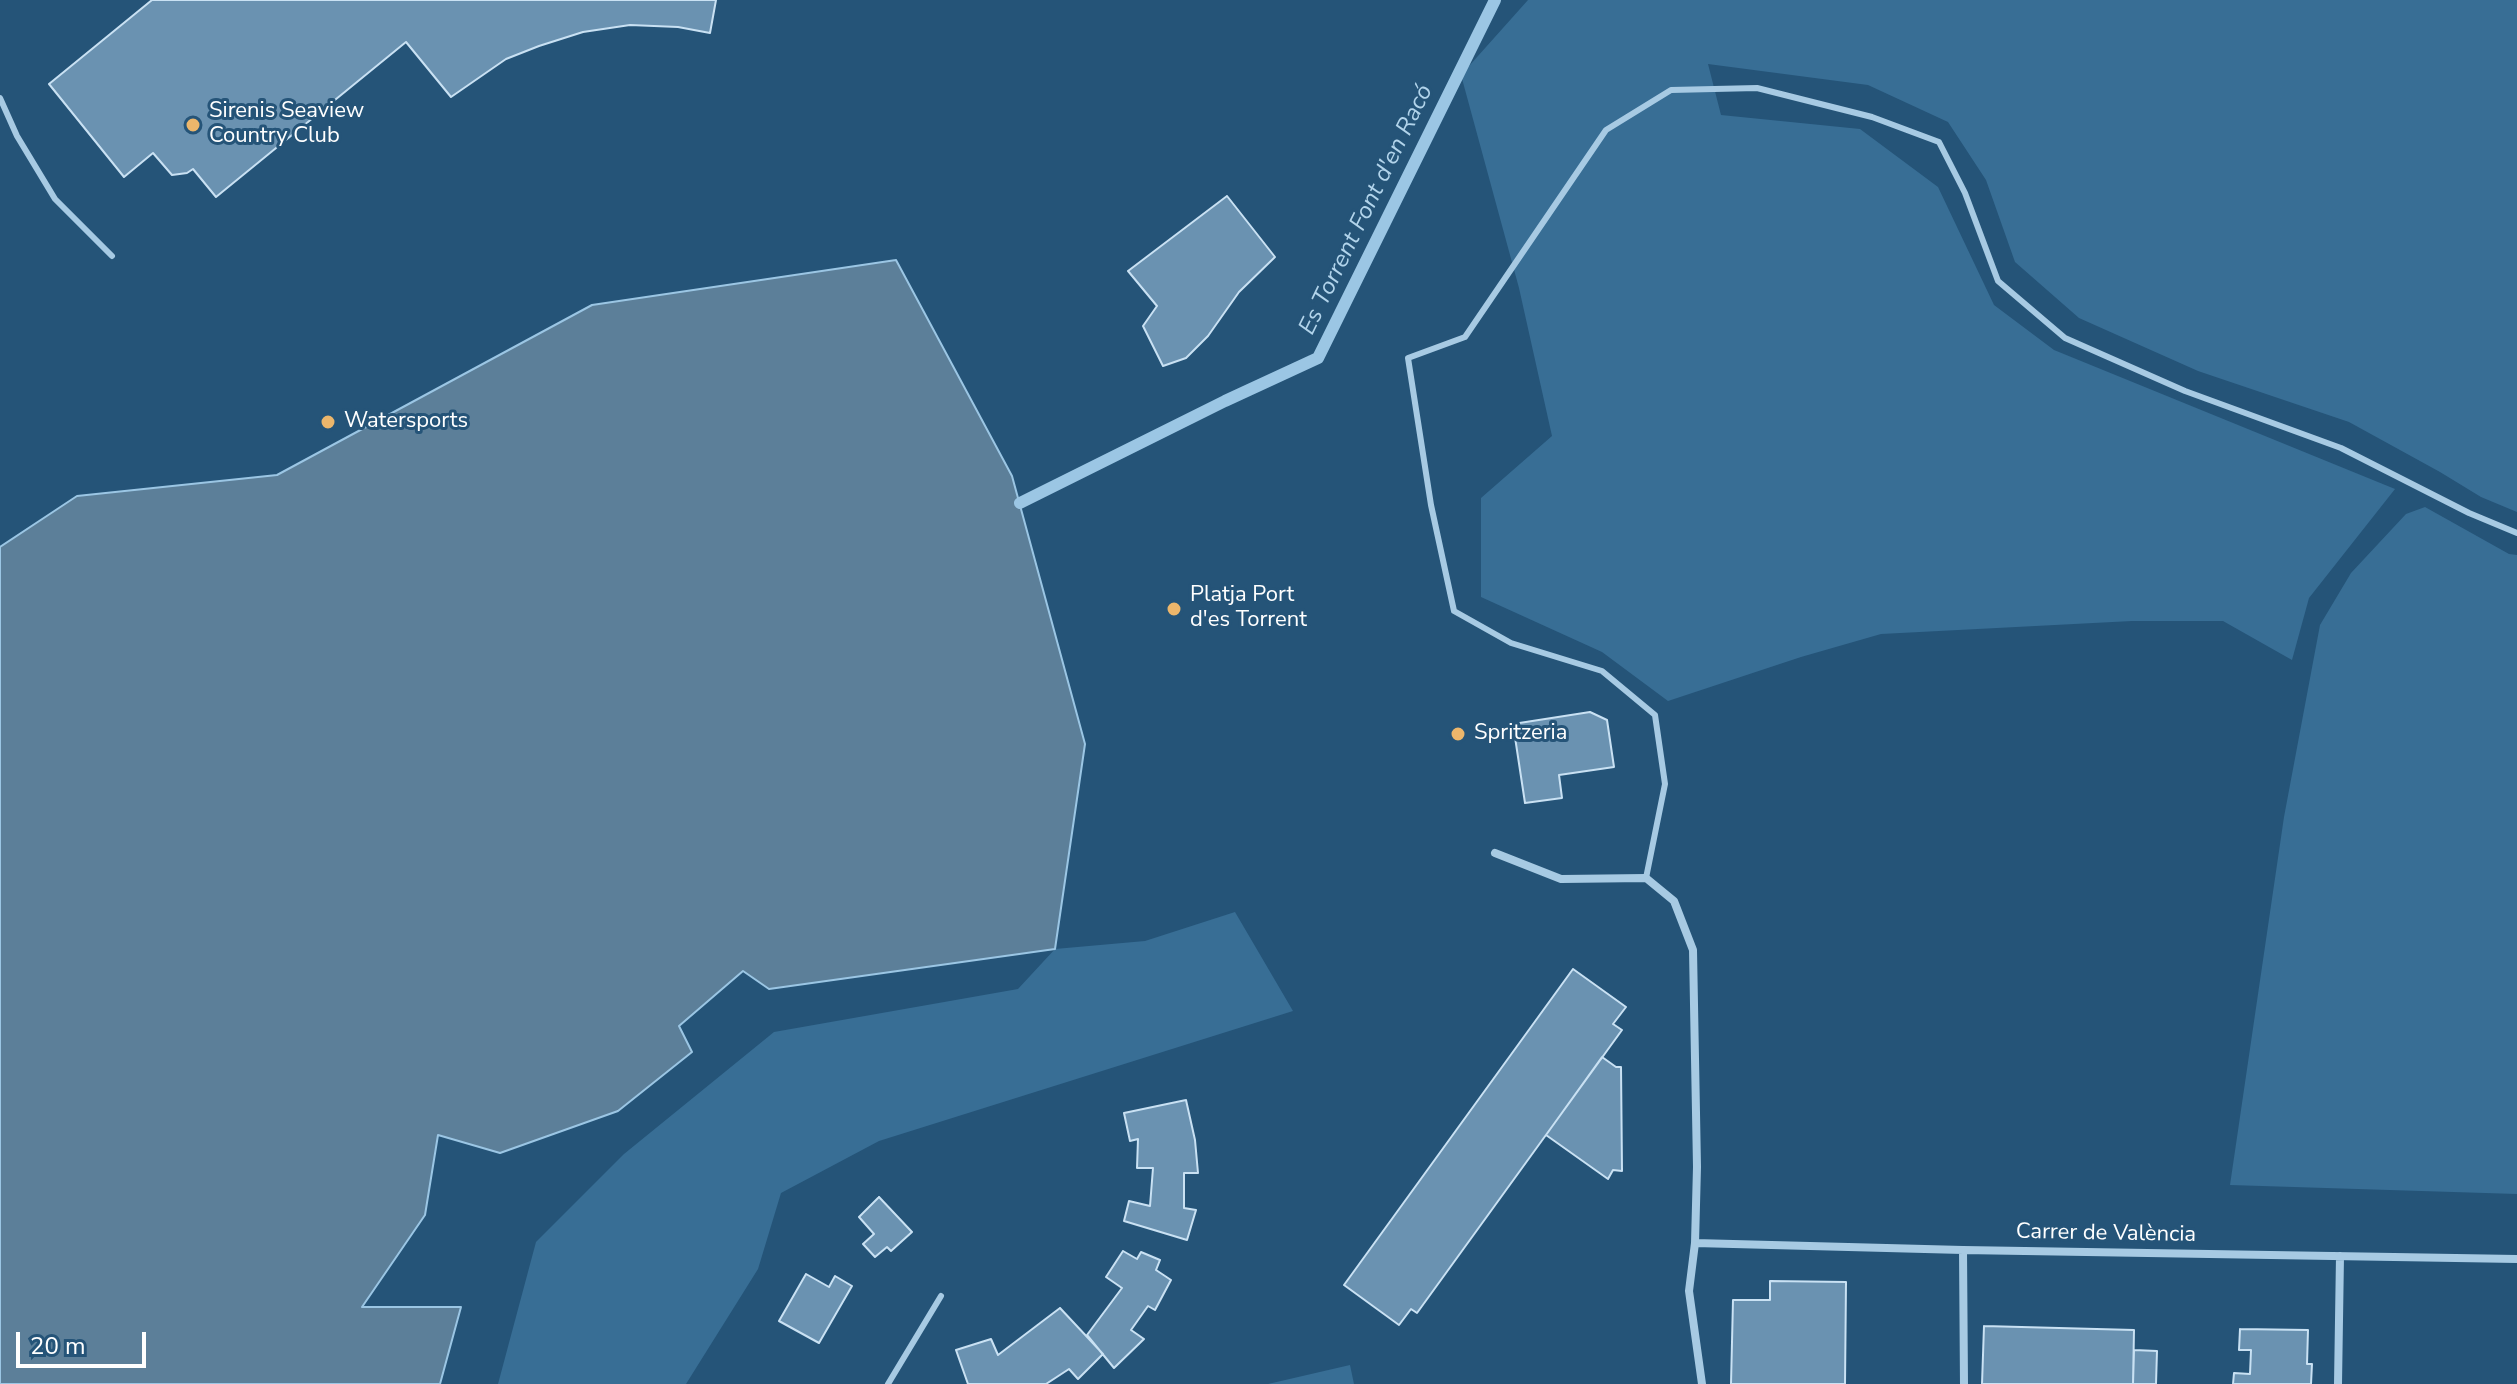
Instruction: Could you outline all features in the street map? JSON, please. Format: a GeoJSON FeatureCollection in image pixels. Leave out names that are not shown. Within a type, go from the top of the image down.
{"type":"FeatureCollection","features":[{"type":"Feature","properties":{"kind":"street"},"geometry":{"type":"LineString","coordinates":[[1495,853],[1561,879],[1646,878],[1674,901],[1693,950],[1697,1167],[1695,1243],[1689,1291],[1702,1384]]}},
{"type":"Feature","properties":{"kind":"street","name":"Carrer de València"},"geometry":{"type":"LineString","coordinates":[[1695,1243],[2517,1259]]}},
{"type":"Feature","properties":{"kind":"street"},"geometry":{"type":"LineString","coordinates":[[1963,1250],[1964,1384]]}},
{"type":"Feature","properties":{"kind":"street"},"geometry":{"type":"LineString","coordinates":[[2338,1384],[2340,1256]]}},
{"type":"Feature","properties":{"kind":"lane"},"geometry":{"type":"LineString","coordinates":[[1646,878],[1665,784],[1655,715],[1602,671],[1511,643],[1454,611],[1431,505],[1408,358],[1465,337],[1606,130],[1671,90],[1757,88],[1872,117],[1939,142],[1965,193],[1998,281],[2065,338],[2185,391],[2341,448],[2469,513],[2517,533]]}},
{"type":"Feature","properties":{"kind":"lane"},"geometry":{"type":"LineString","coordinates":[[0,98],[17,136],[55,199],[112,256]]}},
{"type":"Feature","properties":{"kind":"lane"},"geometry":{"type":"LineString","coordinates":[[888,1384],[941,1296]]}},
{"type":"Feature","properties":{"kind":"shaded area"},"geometry":{"type":"Polygon","coordinates":[[[1528,0],[2517,0],[2517,512],[2481,497],[2349,422],[2198,371],[2079,318],[2015,262],[1986,180],[1948,122],[1868,85],[1708,64],[1721,115],[1860,129],[1938,187],[1994,305],[2054,350],[2395,489],[2309,598],[2292,660],[2223,621],[2132,621],[1881,634],[1668,701],[1602,652],[1481,597],[1481,498],[1552,436],[1519,288],[1461,75],[1528,0]]]}},
{"type":"Feature","properties":{"kind":"shaded area"},"geometry":{"type":"Polygon","coordinates":[[[896,260],[1012,476],[1085,744],[1055,949],[769,989],[743,971],[679,1026],[692,1052],[618,1111],[500,1153],[438,1135],[425,1215],[362,1307],[461,1307],[440,1384],[0,1384],[0,547],[77,496],[277,475],[592,305],[896,260]]]}},
{"type":"Feature","properties":{"kind":"shaded area"},"geometry":{"type":"Polygon","coordinates":[[[2425,507],[2509,554],[2517,555],[2517,1194],[2230,1185],[2284,817],[2320,625],[2351,573],[2406,514],[2425,507]]]}},
{"type":"Feature","properties":{"kind":"shaded area"},"geometry":{"type":"Polygon","coordinates":[[[1235,912],[1293,1011],[879,1141],[781,1193],[758,1269],[686,1384],[498,1384],[536,1242],[624,1154],[774,1032],[1018,989],[1055,949],[1145,941],[1235,912]]]}},
{"type":"Feature","properties":{"kind":"shaded area"},"geometry":{"type":"Polygon","coordinates":[[[1350,1365],[1354,1384],[1268,1384],[1350,1365]]]}},
{"type":"Feature","properties":{"kind":"building","name":"Sirenis Seaview Country Club"},"geometry":{"type":"Polygon","coordinates":[[[152,0],[716,0],[710,33],[678,27],[630,25],[583,32],[506,59],[451,97],[406,42],[216,197],[193,169],[172,175],[153,153],[124,177],[49,84],[152,0]]]}},
{"type":"Feature","properties":{"kind":"building"},"geometry":{"type":"Polygon","coordinates":[[[1227,196],[1275,257],[1239,292],[1208,336],[1186,358],[1163,366],[1143,326],[1157,306],[1128,271],[1227,196]]]}},
{"type":"Feature","properties":{"kind":"building"},"geometry":{"type":"Polygon","coordinates":[[[1590,712],[1607,720],[1614,767],[1559,775],[1562,798],[1525,803],[1513,724],[1590,712]]]}},
{"type":"Feature","properties":{"kind":"building"},"geometry":{"type":"Polygon","coordinates":[[[1573,969],[1626,1007],[1613,1024],[1622,1030],[1417,1313],[1411,1309],[1399,1325],[1344,1285],[1573,969]]]}},
{"type":"Feature","properties":{"kind":"building"},"geometry":{"type":"Polygon","coordinates":[[[1602,1057],[1621,1067],[1622,1171],[1613,1170],[1608,1179],[1546,1135],[1602,1057]]]}},
{"type":"Feature","properties":{"kind":"building"},"geometry":{"type":"Polygon","coordinates":[[[1186,1100],[1198,1173],[1184,1173],[1184,1208],[1196,1210],[1187,1240],[1124,1221],[1129,1201],[1150,1206],[1153,1168],[1137,1168],[1138,1139],[1130,1141],[1124,1113],[1186,1100]]]}},
{"type":"Feature","properties":{"kind":"building"},"geometry":{"type":"Polygon","coordinates":[[[879,1197],[912,1232],[891,1251],[887,1247],[875,1257],[863,1244],[874,1234],[859,1217],[879,1197]]]}},
{"type":"Feature","properties":{"kind":"building"},"geometry":{"type":"Polygon","coordinates":[[[1123,1251],[1137,1259],[1141,1252],[1160,1260],[1156,1270],[1171,1280],[1155,1310],[1148,1306],[1131,1330],[1144,1339],[1114,1368],[1087,1335],[1122,1288],[1106,1277],[1123,1251]]]}},
{"type":"Feature","properties":{"kind":"building"},"geometry":{"type":"Polygon","coordinates":[[[806,1274],[829,1287],[835,1276],[852,1286],[819,1343],[779,1321],[806,1274]]]}},
{"type":"Feature","properties":{"kind":"building"},"geometry":{"type":"Polygon","coordinates":[[[1770,1281],[1846,1282],[1845,1384],[1731,1384],[1733,1300],[1770,1300],[1770,1281]]]}},
{"type":"Feature","properties":{"kind":"building"},"geometry":{"type":"Polygon","coordinates":[[[1060,1308],[1103,1354],[1078,1379],[1069,1369],[1046,1384],[968,1384],[956,1350],[991,1339],[998,1355],[1060,1308]]]}},
{"type":"Feature","properties":{"kind":"building"},"geometry":{"type":"Polygon","coordinates":[[[1984,1326],[2134,1330],[2133,1384],[1982,1384],[1984,1326]]]}},
{"type":"Feature","properties":{"kind":"building"},"geometry":{"type":"Polygon","coordinates":[[[2240,1329],[2308,1330],[2307,1364],[2312,1364],[2311,1384],[2233,1384],[2234,1373],[2250,1374],[2251,1350],[2239,1350],[2240,1329]]]}},
{"type":"Feature","properties":{"kind":"building"},"geometry":{"type":"Polygon","coordinates":[[[2134,1350],[2157,1351],[2156,1384],[2133,1384],[2134,1350]]]}},
{"type":"Feature","properties":{"kind":"waterway","name":"Es Torrent Font d'en Racó"},"geometry":{"type":"LineString","coordinates":[[1020,503],[1318,358],[1495,0]]}},
{"type":"Feature","properties":{"kind":"place","name":"Sirenis Seaview Country Club"},"geometry":{"type":"Point","coordinates":[193,125]}},
{"type":"Feature","properties":{"kind":"place","name":"Watersports"},"geometry":{"type":"Point","coordinates":[328,422]}},
{"type":"Feature","properties":{"kind":"place","name":"Platja Port d'es Torrent"},"geometry":{"type":"Point","coordinates":[1174,609]}},
{"type":"Feature","properties":{"kind":"place","name":"Spritzeria"},"geometry":{"type":"Point","coordinates":[1458,734]}}]}
